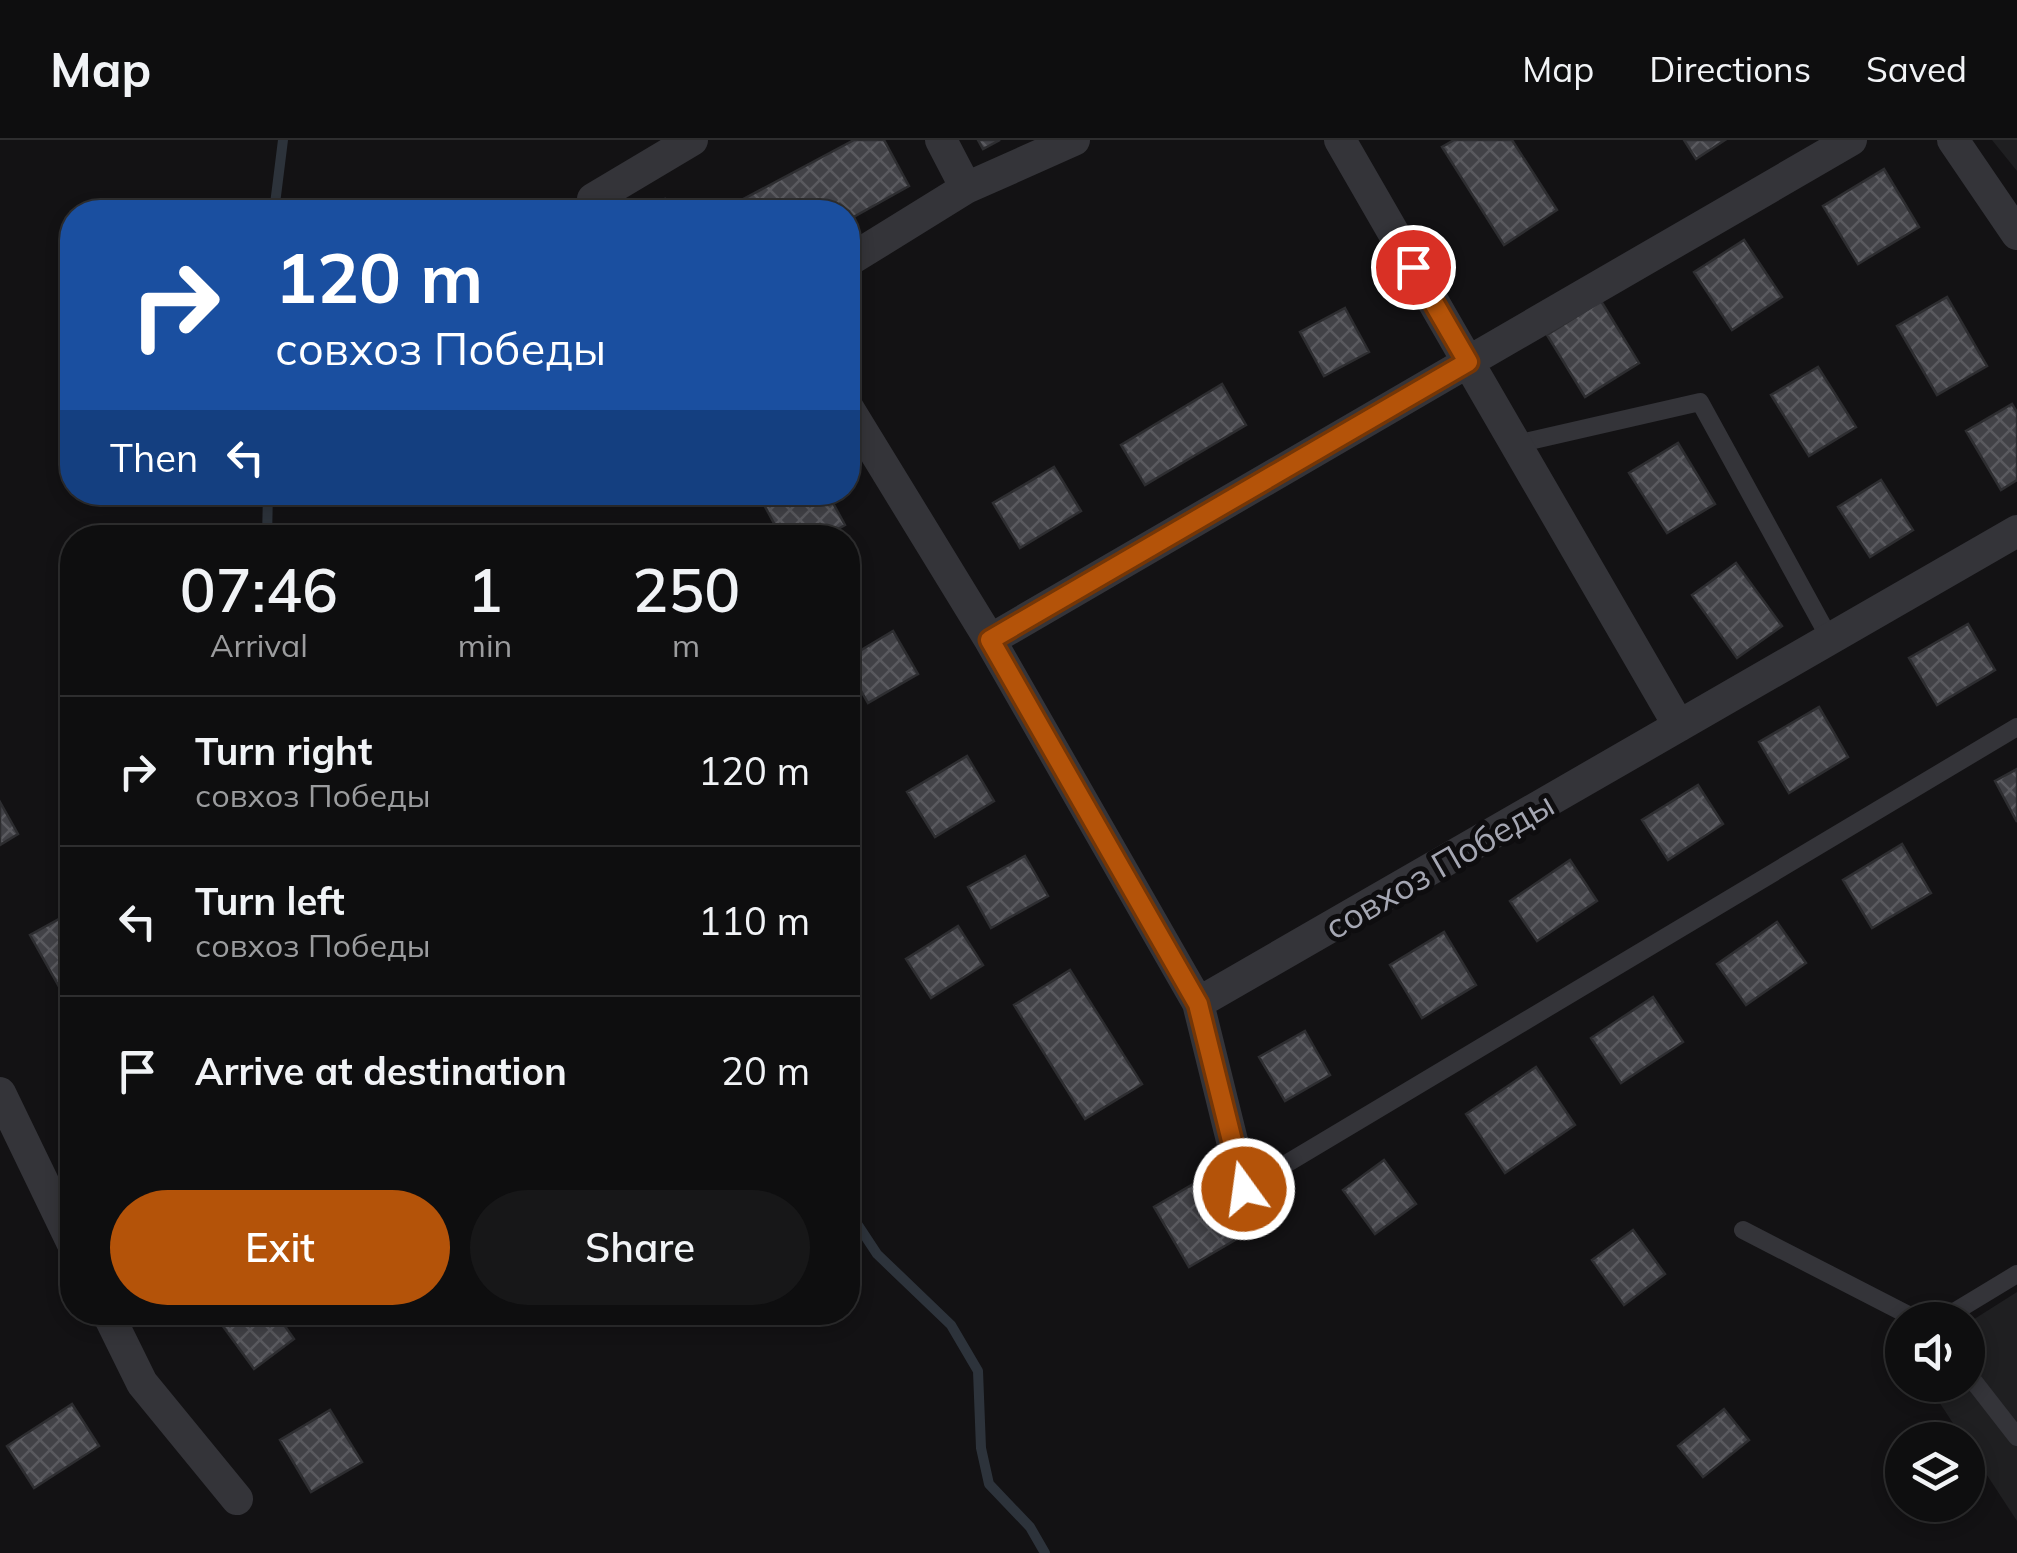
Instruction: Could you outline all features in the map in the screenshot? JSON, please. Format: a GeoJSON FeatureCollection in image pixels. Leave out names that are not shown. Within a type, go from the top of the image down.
{"type":"FeatureCollection","features":[{"type":"Feature","properties":{"kind":"street"},"geometry":{"type":"LineString","coordinates":[[594,199],[692,140]]}},
{"type":"Feature","properties":{"kind":"street"},"geometry":{"type":"LineString","coordinates":[[942,140],[966,188]]}},
{"type":"Feature","properties":{"kind":"street"},"geometry":{"type":"LineString","coordinates":[[860,254],[966,188],[1074,140]]}},
{"type":"Feature","properties":{"kind":"street"},"geometry":{"type":"LineString","coordinates":[[1340,140],[1680,726]]}},
{"type":"Feature","properties":{"kind":"street"},"geometry":{"type":"LineString","coordinates":[[990,640],[1850,140]]}},
{"type":"Feature","properties":{"kind":"street"},"geometry":{"type":"LineString","coordinates":[[1952,140],[2017,234]]}},
{"type":"Feature","properties":{"kind":"street"},"geometry":{"type":"LineString","coordinates":[[860,428],[990,640],[1198,1004],[1244,1189]]}},
{"type":"Feature","properties":{"kind":"street","name":"совхоз Победы"},"geometry":{"type":"LineString","coordinates":[[1198,1004],[2017,531]]}},
{"type":"Feature","properties":{"kind":"street"},"geometry":{"type":"LineString","coordinates":[[0,1093],[60,1217]]}},
{"type":"Feature","properties":{"kind":"street"},"geometry":{"type":"LineString","coordinates":[[113,1325],[142,1384],[237,1499]]}},
{"type":"Feature","properties":{"kind":"lane"},"geometry":{"type":"LineString","coordinates":[[1516,444],[1700,402],[1830,639]]}},
{"type":"Feature","properties":{"kind":"lane"},"geometry":{"type":"LineString","coordinates":[[1244,1189],[2017,727]]}},
{"type":"Feature","properties":{"kind":"lane"},"geometry":{"type":"LineString","coordinates":[[1743,1230],[1885,1303]]}},
{"type":"Feature","properties":{"kind":"lane"},"geometry":{"type":"LineString","coordinates":[[1971,1302],[2017,1274]]}},
{"type":"Feature","properties":{"kind":"lane"},"geometry":{"type":"LineString","coordinates":[[1985,1396],[2017,1437]]}},
{"type":"Feature","properties":{"kind":"shaded area"},"geometry":{"type":"Polygon","coordinates":[[[1992,140],[2017,140],[2017,171],[1992,140]]]}},
{"type":"Feature","properties":{"kind":"shaded area"},"geometry":{"type":"Polygon","coordinates":[[[2017,1292],[2017,1521],[1985,1472],[1985,1422],[1952,1422],[1939,1402],[1985,1402],[1985,1312],[2017,1292]]]}},
{"type":"Feature","properties":{"kind":"building"},"geometry":{"type":"Polygon","coordinates":[[[854,140],[884,140],[909,186],[860,213],[860,200],[742,200],[854,140]]]}},
{"type":"Feature","properties":{"kind":"building"},"geometry":{"type":"Polygon","coordinates":[[[978,140],[1000,140],[983,149],[978,140]]]}},
{"type":"Feature","properties":{"kind":"building"},"geometry":{"type":"Polygon","coordinates":[[[1454,140],[1512,140],[1557,210],[1504,245],[1442,147],[1454,140]]]}},
{"type":"Feature","properties":{"kind":"building"},"geometry":{"type":"Polygon","coordinates":[[[1684,140],[1725,140],[1696,159],[1684,140]]]}},
{"type":"Feature","properties":{"kind":"building"},"geometry":{"type":"Polygon","coordinates":[[[1884,169],[1919,227],[1858,264],[1823,206],[1884,169]]]}},
{"type":"Feature","properties":{"kind":"building"},"geometry":{"type":"Polygon","coordinates":[[[1744,240],[1782,297],[1732,330],[1694,272],[1744,240]]]}},
{"type":"Feature","properties":{"kind":"building"},"geometry":{"type":"Polygon","coordinates":[[[1947,297],[1987,366],[1937,395],[1897,326],[1947,297]]]}},
{"type":"Feature","properties":{"kind":"building"},"geometry":{"type":"Polygon","coordinates":[[[1601,301],[1639,363],[1585,397],[1547,335],[1601,301]]]}},
{"type":"Feature","properties":{"kind":"building"},"geometry":{"type":"Polygon","coordinates":[[[1345,308],[1369,352],[1324,376],[1300,332],[1345,308]]]}},
{"type":"Feature","properties":{"kind":"building"},"geometry":{"type":"Polygon","coordinates":[[[1818,367],[1856,427],[1809,456],[1771,395],[1818,367]]]}},
{"type":"Feature","properties":{"kind":"building"},"geometry":{"type":"Polygon","coordinates":[[[1222,384],[1246,425],[1145,485],[1121,445],[1222,384]]]}},
{"type":"Feature","properties":{"kind":"building"},"geometry":{"type":"Polygon","coordinates":[[[2012,404],[2017,412],[2017,480],[2001,490],[1966,431],[2012,404]]]}},
{"type":"Feature","properties":{"kind":"building"},"geometry":{"type":"Polygon","coordinates":[[[1678,443],[1715,504],[1667,533],[1629,473],[1678,443]]]}},
{"type":"Feature","properties":{"kind":"building"},"geometry":{"type":"Polygon","coordinates":[[[1054,467],[1081,511],[1020,548],[993,503],[1054,467]]]}},
{"type":"Feature","properties":{"kind":"building"},"geometry":{"type":"Polygon","coordinates":[[[1881,480],[1913,530],[1870,557],[1838,507],[1881,480]]]}},
{"type":"Feature","properties":{"kind":"building"},"geometry":{"type":"Polygon","coordinates":[[[764,505],[834,505],[845,525],[775,525],[764,505]]]}},
{"type":"Feature","properties":{"kind":"building"},"geometry":{"type":"Polygon","coordinates":[[[1736,563],[1782,626],[1737,658],[1692,595],[1736,563]]]}},
{"type":"Feature","properties":{"kind":"building"},"geometry":{"type":"Polygon","coordinates":[[[1968,624],[1995,670],[1937,705],[1909,658],[1968,624]]]}},
{"type":"Feature","properties":{"kind":"building"},"geometry":{"type":"Polygon","coordinates":[[[893,631],[918,674],[868,703],[860,689],[860,651],[893,631]]]}},
{"type":"Feature","properties":{"kind":"building"},"geometry":{"type":"Polygon","coordinates":[[[1819,707],[1848,757],[1789,793],[1759,742],[1819,707]]]}},
{"type":"Feature","properties":{"kind":"building"},"geometry":{"type":"Polygon","coordinates":[[[967,756],[994,801],[935,837],[907,792],[967,756]]]}},
{"type":"Feature","properties":{"kind":"building"},"geometry":{"type":"Polygon","coordinates":[[[2017,769],[2017,822],[1995,781],[2017,769]]]}},
{"type":"Feature","properties":{"kind":"building"},"geometry":{"type":"Polygon","coordinates":[[[1698,785],[1723,824],[1668,860],[1642,820],[1698,785]]]}},
{"type":"Feature","properties":{"kind":"building"},"geometry":{"type":"Polygon","coordinates":[[[0,802],[18,834],[0,845],[0,802]]]}},
{"type":"Feature","properties":{"kind":"building"},"geometry":{"type":"Polygon","coordinates":[[[1902,844],[1931,893],[1872,928],[1843,880],[1902,844]]]}},
{"type":"Feature","properties":{"kind":"building"},"geometry":{"type":"Polygon","coordinates":[[[1025,856],[1048,896],[991,928],[968,887],[1025,856]]]}},
{"type":"Feature","properties":{"kind":"building"},"geometry":{"type":"Polygon","coordinates":[[[1570,860],[1597,901],[1537,941],[1510,901],[1570,860]]]}},
{"type":"Feature","properties":{"kind":"building"},"geometry":{"type":"Polygon","coordinates":[[[60,918],[60,988],[30,935],[60,918]]]}},
{"type":"Feature","properties":{"kind":"building"},"geometry":{"type":"Polygon","coordinates":[[[1777,922],[1806,963],[1746,1005],[1717,964],[1777,922]]]}},
{"type":"Feature","properties":{"kind":"building"},"geometry":{"type":"Polygon","coordinates":[[[958,926],[983,965],[931,998],[906,959],[958,926]]]}},
{"type":"Feature","properties":{"kind":"building"},"geometry":{"type":"Polygon","coordinates":[[[1444,932],[1476,985],[1422,1018],[1390,965],[1444,932]]]}},
{"type":"Feature","properties":{"kind":"building"},"geometry":{"type":"Polygon","coordinates":[[[1070,970],[1142,1084],[1085,1119],[1014,1005],[1070,970]]]}},
{"type":"Feature","properties":{"kind":"building"},"geometry":{"type":"Polygon","coordinates":[[[1653,997],[1683,1042],[1621,1083],[1591,1038],[1653,997]]]}},
{"type":"Feature","properties":{"kind":"building"},"geometry":{"type":"Polygon","coordinates":[[[1305,1031],[1330,1075],[1285,1101],[1259,1057],[1305,1031]]]}},
{"type":"Feature","properties":{"kind":"building"},"geometry":{"type":"Polygon","coordinates":[[[1536,1067],[1575,1125],[1505,1173],[1466,1114],[1536,1067]]]}},
{"type":"Feature","properties":{"kind":"building"},"geometry":{"type":"Polygon","coordinates":[[[1384,1160],[1416,1204],[1375,1234],[1343,1190],[1384,1160]]]}},
{"type":"Feature","properties":{"kind":"building"},"geometry":{"type":"Polygon","coordinates":[[[1200,1180],[1235,1240],[1189,1267],[1154,1207],[1200,1180]]]}},
{"type":"Feature","properties":{"kind":"building"},"geometry":{"type":"Polygon","coordinates":[[[1633,1230],[1665,1274],[1624,1305],[1592,1260],[1633,1230]]]}},
{"type":"Feature","properties":{"kind":"building"},"geometry":{"type":"Polygon","coordinates":[[[222,1325],[284,1325],[294,1339],[254,1369],[222,1325]]]}},
{"type":"Feature","properties":{"kind":"building"},"geometry":{"type":"Polygon","coordinates":[[[72,1404],[99,1446],[34,1488],[7,1446],[72,1404]]]}},
{"type":"Feature","properties":{"kind":"building"},"geometry":{"type":"Polygon","coordinates":[[[1724,1409],[1749,1440],[1703,1477],[1678,1446],[1724,1409]]]}},
{"type":"Feature","properties":{"kind":"building"},"geometry":{"type":"Polygon","coordinates":[[[330,1410],[362,1462],[311,1492],[280,1440],[330,1410]]]}},
{"type":"Feature","properties":{"kind":"waterway"},"geometry":{"type":"LineString","coordinates":[[276,200],[283,140]]}},
{"type":"Feature","properties":{"kind":"waterway"},"geometry":{"type":"LineString","coordinates":[[267,525],[268,505]]}},
{"type":"Feature","properties":{"kind":"waterway"},"geometry":{"type":"LineString","coordinates":[[860,1228],[877,1254],[951,1325],[978,1371],[981,1448],[989,1484],[1030,1527],[1045,1553]]}},
{"type":"Feature","properties":{"kind":"route"},"geometry":{"type":"LineString","coordinates":[[1244,1189],[1198,1004],[990,640],[1468,362],[1413,267]]}}]}
